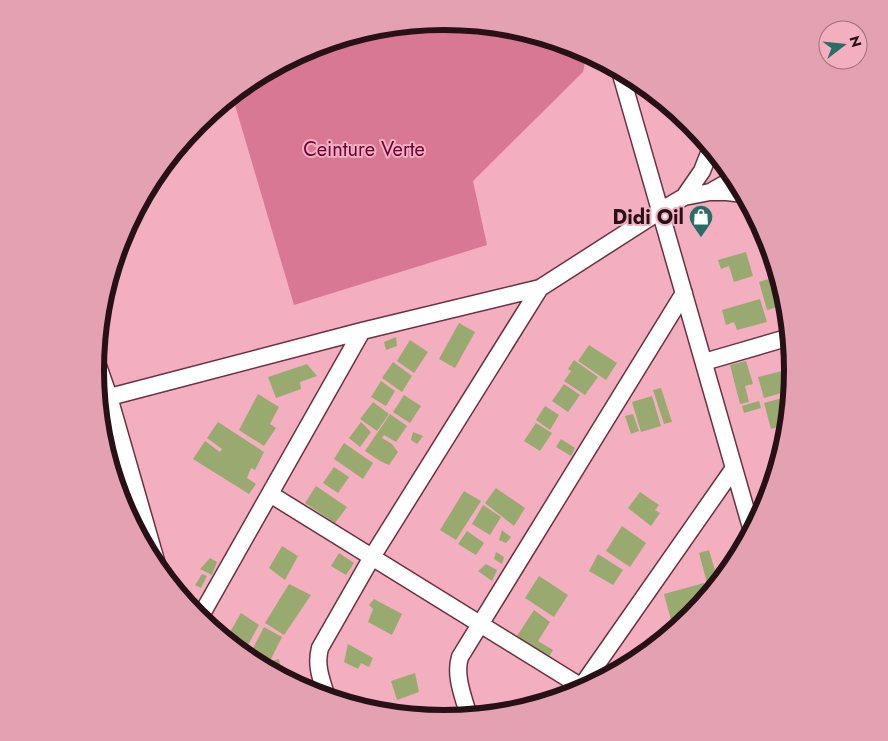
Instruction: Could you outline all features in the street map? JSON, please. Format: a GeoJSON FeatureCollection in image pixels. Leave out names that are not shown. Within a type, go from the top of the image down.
{"type":"FeatureCollection","features":[{"type":"Feature","properties":{"kind":"street"},"geometry":{"type":"LineString","coordinates":[[624,82],[749,521]]}},
{"type":"Feature","properties":{"kind":"street"},"geometry":{"type":"LineString","coordinates":[[684,198],[702,171],[708,156]]}},
{"type":"Feature","properties":{"kind":"street"},"geometry":{"type":"LineString","coordinates":[[710,192],[728,182]]}},
{"type":"Feature","properties":{"kind":"street"},"geometry":{"type":"LineString","coordinates":[[105,399],[362,331],[540,288],[660,211],[684,198],[710,192],[735,193]]}},
{"type":"Feature","properties":{"kind":"street"},"geometry":{"type":"LineString","coordinates":[[324,689],[318,667],[320,648],[372,557],[540,288]]}},
{"type":"Feature","properties":{"kind":"street"},"geometry":{"type":"LineString","coordinates":[[467,710],[457,666],[460,657],[684,293]]}},
{"type":"Feature","properties":{"kind":"street"},"geometry":{"type":"LineString","coordinates":[[203,611],[362,331]]}},
{"type":"Feature","properties":{"kind":"street"},"geometry":{"type":"LineString","coordinates":[[704,362],[783,338]]}},
{"type":"Feature","properties":{"kind":"street"},"geometry":{"type":"LineString","coordinates":[[105,407],[137,517]]}},
{"type":"Feature","properties":{"kind":"street"},"geometry":{"type":"LineString","coordinates":[[590,678],[734,468]]}},
{"type":"Feature","properties":{"kind":"street"},"geometry":{"type":"LineString","coordinates":[[270,494],[576,684]]}},
{"type":"Feature","properties":{"kind":"green space","name":"Ceinture Verte"},"geometry":{"type":"Polygon","coordinates":[[[444,30],[488,33],[553,48],[585,61],[583,72],[473,181],[487,245],[294,305],[234,102],[255,87],[293,65],[314,56],[356,42],[400,33],[444,30]]]}},
{"type":"Feature","properties":{"kind":"building"},"geometry":{"type":"Polygon","coordinates":[[[746,252],[753,276],[734,282],[729,266],[721,269],[718,260],[746,252]]]}},
{"type":"Feature","properties":{"kind":"building"},"geometry":{"type":"Polygon","coordinates":[[[772,278],[778,307],[767,310],[759,282],[772,278]]]}},
{"type":"Feature","properties":{"kind":"building"},"geometry":{"type":"Polygon","coordinates":[[[760,299],[767,322],[737,330],[734,322],[726,325],[722,310],[760,299]]]}},
{"type":"Feature","properties":{"kind":"building"},"geometry":{"type":"Polygon","coordinates":[[[459,323],[475,332],[455,368],[439,359],[459,323]]]}},
{"type":"Feature","properties":{"kind":"building"},"geometry":{"type":"Polygon","coordinates":[[[396,337],[397,346],[386,350],[384,342],[396,337]]]}},
{"type":"Feature","properties":{"kind":"building"},"geometry":{"type":"Polygon","coordinates":[[[410,340],[428,352],[414,373],[397,361],[410,340]]]}},
{"type":"Feature","properties":{"kind":"building"},"geometry":{"type":"Polygon","coordinates":[[[589,345],[617,363],[606,380],[578,361],[589,345]]]}},
{"type":"Feature","properties":{"kind":"building"},"geometry":{"type":"Polygon","coordinates":[[[784,351],[784,360],[782,361],[780,352],[784,351]]]}},
{"type":"Feature","properties":{"kind":"building"},"geometry":{"type":"Polygon","coordinates":[[[574,360],[598,377],[585,395],[564,381],[571,371],[568,369],[574,360]]]}},
{"type":"Feature","properties":{"kind":"building"},"geometry":{"type":"Polygon","coordinates":[[[746,361],[753,384],[745,386],[749,402],[740,404],[730,365],[746,361]]]}},
{"type":"Feature","properties":{"kind":"building"},"geometry":{"type":"Polygon","coordinates":[[[393,362],[412,376],[402,392],[382,378],[393,362]]]}},
{"type":"Feature","properties":{"kind":"building"},"geometry":{"type":"Polygon","coordinates":[[[307,364],[317,376],[300,382],[301,389],[276,398],[268,377],[307,364]]]}},
{"type":"Feature","properties":{"kind":"building"},"geometry":{"type":"Polygon","coordinates":[[[782,371],[784,392],[764,398],[758,377],[782,371]]]}},
{"type":"Feature","properties":{"kind":"building"},"geometry":{"type":"Polygon","coordinates":[[[381,381],[395,391],[386,406],[371,397],[381,381]]]}},
{"type":"Feature","properties":{"kind":"building"},"geometry":{"type":"Polygon","coordinates":[[[564,384],[580,395],[568,412],[552,401],[564,384]]]}},
{"type":"Feature","properties":{"kind":"building"},"geometry":{"type":"Polygon","coordinates":[[[661,388],[672,422],[664,424],[653,390],[661,388]]]}},
{"type":"Feature","properties":{"kind":"building"},"geometry":{"type":"Polygon","coordinates":[[[258,394],[279,407],[270,424],[276,428],[264,446],[239,430],[258,394]]]}},
{"type":"Feature","properties":{"kind":"building"},"geometry":{"type":"Polygon","coordinates":[[[404,395],[421,406],[410,423],[393,412],[404,395]]]}},
{"type":"Feature","properties":{"kind":"building"},"geometry":{"type":"Polygon","coordinates":[[[652,396],[661,426],[641,432],[632,402],[652,396]]]}},
{"type":"Feature","properties":{"kind":"building"},"geometry":{"type":"Polygon","coordinates":[[[784,398],[780,426],[771,429],[764,403],[784,398]]]}},
{"type":"Feature","properties":{"kind":"building"},"geometry":{"type":"Polygon","coordinates":[[[759,401],[761,408],[744,413],[742,406],[759,401]]]}},
{"type":"Feature","properties":{"kind":"building"},"geometry":{"type":"Polygon","coordinates":[[[373,402],[389,414],[377,431],[360,419],[373,402]]]}},
{"type":"Feature","properties":{"kind":"building"},"geometry":{"type":"Polygon","coordinates":[[[545,406],[559,415],[550,430],[536,420],[545,406]]]}},
{"type":"Feature","properties":{"kind":"building"},"geometry":{"type":"Polygon","coordinates":[[[390,414],[407,426],[396,442],[384,435],[382,438],[392,444],[398,452],[389,465],[365,451],[390,414]]]}},
{"type":"Feature","properties":{"kind":"building"},"geometry":{"type":"Polygon","coordinates":[[[633,414],[639,431],[631,434],[625,416],[633,414]]]}},
{"type":"Feature","properties":{"kind":"building"},"geometry":{"type":"Polygon","coordinates":[[[218,422],[264,452],[255,470],[251,468],[247,478],[256,484],[249,494],[193,459],[205,441],[220,452],[222,449],[207,438],[218,422]]]}},
{"type":"Feature","properties":{"kind":"building"},"geometry":{"type":"Polygon","coordinates":[[[361,422],[371,432],[360,447],[349,438],[361,422]]]}},
{"type":"Feature","properties":{"kind":"building"},"geometry":{"type":"Polygon","coordinates":[[[536,423],[552,433],[540,451],[524,441],[536,423]]]}},
{"type":"Feature","properties":{"kind":"building"},"geometry":{"type":"Polygon","coordinates":[[[413,432],[423,436],[417,444],[411,440],[413,432]]]}},
{"type":"Feature","properties":{"kind":"building"},"geometry":{"type":"Polygon","coordinates":[[[561,439],[575,448],[571,456],[556,447],[561,439]]]}},
{"type":"Feature","properties":{"kind":"building"},"geometry":{"type":"Polygon","coordinates":[[[344,443],[373,463],[363,479],[334,459],[344,443]]]}},
{"type":"Feature","properties":{"kind":"building"},"geometry":{"type":"Polygon","coordinates":[[[334,467],[349,477],[338,493],[323,483],[334,467]]]}},
{"type":"Feature","properties":{"kind":"building"},"geometry":{"type":"Polygon","coordinates":[[[316,486],[347,507],[335,523],[305,503],[316,486]]]}},
{"type":"Feature","properties":{"kind":"building"},"geometry":{"type":"Polygon","coordinates":[[[496,488],[525,508],[514,526],[485,503],[496,488]]]}},
{"type":"Feature","properties":{"kind":"building"},"geometry":{"type":"Polygon","coordinates":[[[464,491],[481,501],[456,540],[440,530],[464,491]]]}},
{"type":"Feature","properties":{"kind":"building"},"geometry":{"type":"Polygon","coordinates":[[[640,492],[659,505],[655,510],[660,513],[651,526],[628,508],[640,492]]]}},
{"type":"Feature","properties":{"kind":"building"},"geometry":{"type":"Polygon","coordinates":[[[483,505],[501,517],[490,535],[472,524],[483,505]]]}},
{"type":"Feature","properties":{"kind":"building"},"geometry":{"type":"Polygon","coordinates":[[[622,526],[646,543],[630,567],[606,551],[622,526]]]}},
{"type":"Feature","properties":{"kind":"building"},"geometry":{"type":"Polygon","coordinates":[[[502,530],[511,537],[506,543],[499,540],[502,530]]]}},
{"type":"Feature","properties":{"kind":"building"},"geometry":{"type":"Polygon","coordinates":[[[467,531],[484,543],[476,555],[458,544],[467,531]]]}},
{"type":"Feature","properties":{"kind":"building"},"geometry":{"type":"Polygon","coordinates":[[[282,546],[298,556],[285,580],[269,568],[282,546]]]}},
{"type":"Feature","properties":{"kind":"building"},"geometry":{"type":"Polygon","coordinates":[[[709,550],[716,575],[708,586],[699,553],[709,550]]]}},
{"type":"Feature","properties":{"kind":"building"},"geometry":{"type":"Polygon","coordinates":[[[496,552],[504,557],[502,564],[494,559],[496,552]]]}},
{"type":"Feature","properties":{"kind":"building"},"geometry":{"type":"Polygon","coordinates":[[[339,553],[354,563],[346,575],[331,566],[339,553]]]}},
{"type":"Feature","properties":{"kind":"building"},"geometry":{"type":"Polygon","coordinates":[[[598,554],[623,570],[613,585],[589,571],[598,554]]]}},
{"type":"Feature","properties":{"kind":"building"},"geometry":{"type":"Polygon","coordinates":[[[210,558],[217,562],[212,575],[200,569],[210,558]]]}},
{"type":"Feature","properties":{"kind":"building"},"geometry":{"type":"Polygon","coordinates":[[[486,564],[497,570],[492,581],[478,571],[486,564]]]}},
{"type":"Feature","properties":{"kind":"building"},"geometry":{"type":"Polygon","coordinates":[[[202,574],[207,576],[201,588],[195,585],[202,574]]]}},
{"type":"Feature","properties":{"kind":"building"},"geometry":{"type":"Polygon","coordinates":[[[539,576],[568,595],[554,617],[525,598],[539,576]]]}},
{"type":"Feature","properties":{"kind":"building"},"geometry":{"type":"Polygon","coordinates":[[[704,583],[706,588],[678,618],[671,620],[664,594],[704,583]]]}},
{"type":"Feature","properties":{"kind":"building"},"geometry":{"type":"Polygon","coordinates":[[[289,584],[311,595],[284,635],[265,623],[289,584]]]}},
{"type":"Feature","properties":{"kind":"building"},"geometry":{"type":"Polygon","coordinates":[[[374,599],[402,614],[392,635],[368,622],[373,609],[369,605],[374,599]]]}},
{"type":"Feature","properties":{"kind":"building"},"geometry":{"type":"Polygon","coordinates":[[[534,610],[550,622],[538,641],[553,650],[547,660],[532,650],[534,647],[517,636],[534,610]]]}},
{"type":"Feature","properties":{"kind":"building"},"geometry":{"type":"Polygon","coordinates":[[[241,613],[259,625],[246,648],[229,634],[241,613]]]}},
{"type":"Feature","properties":{"kind":"building"},"geometry":{"type":"Polygon","coordinates":[[[264,627],[282,637],[270,661],[251,651],[264,627]]]}},
{"type":"Feature","properties":{"kind":"building"},"geometry":{"type":"Polygon","coordinates":[[[348,644],[373,658],[369,667],[361,663],[358,669],[344,662],[348,644]]]}},
{"type":"Feature","properties":{"kind":"building"},"geometry":{"type":"Polygon","coordinates":[[[279,659],[281,669],[274,665],[269,662],[279,659]]]}},
{"type":"Feature","properties":{"kind":"building"},"geometry":{"type":"Polygon","coordinates":[[[415,673],[419,692],[397,700],[391,681],[415,673]]]}},
{"type":"Feature","properties":{"kind":"place","name":"Didi Oil"},"geometry":{"type":"Point","coordinates":[701,238]}}]}
